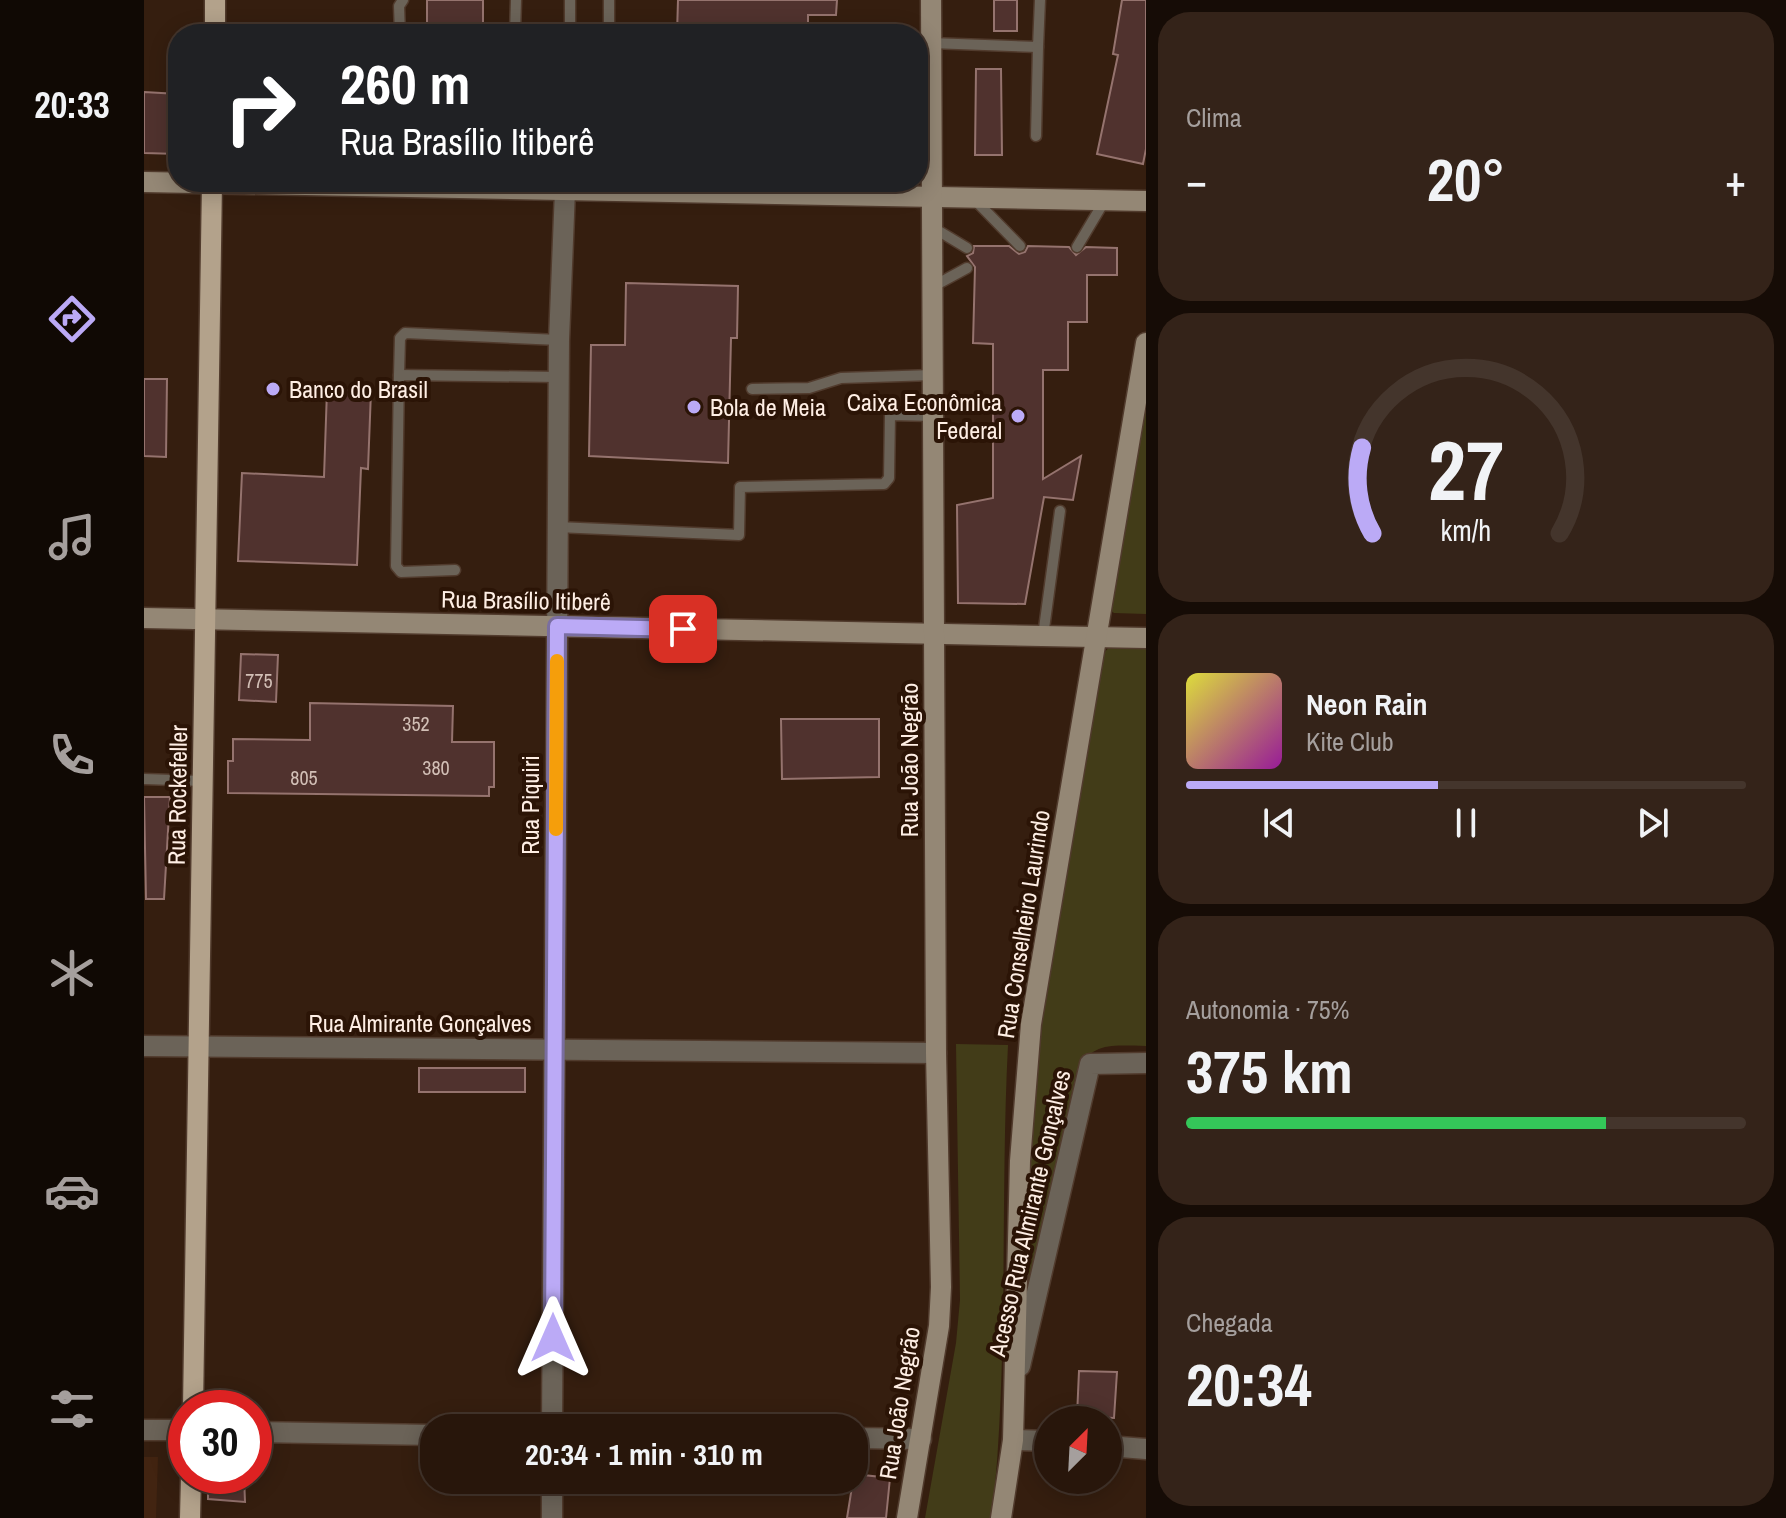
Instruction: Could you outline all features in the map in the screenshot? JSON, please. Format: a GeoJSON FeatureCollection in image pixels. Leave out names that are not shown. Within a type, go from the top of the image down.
{"type":"FeatureCollection","features":[{"type":"Feature","properties":{"kind":"main road"},"geometry":{"type":"LineString","coordinates":[[215,0],[215,24]]}},
{"type":"Feature","properties":{"kind":"main road","name":"Rua João Negrão"},"geometry":{"type":"LineString","coordinates":[[907,1518],[939,1326],[941,1287],[936,1053],[931,0]]}},
{"type":"Feature","properties":{"kind":"main road"},"geometry":{"type":"LineString","coordinates":[[144,182],[168,182]]}},
{"type":"Feature","properties":{"kind":"main road","name":"Rua Rockefeller"},"geometry":{"type":"LineString","coordinates":[[193,1390],[212,192]]}},
{"type":"Feature","properties":{"kind":"main road"},"geometry":{"type":"LineString","coordinates":[[855,192],[932,197],[1146,201]]}},
{"type":"Feature","properties":{"kind":"main road","name":"Rua Conselheiro Laurindo"},"geometry":{"type":"LineString","coordinates":[[1001,1518],[1013,1440],[1020,1161],[1031,1024],[1146,343]]}},
{"type":"Feature","properties":{"kind":"main road","name":"Rua Brasílio Itiberê"},"geometry":{"type":"LineString","coordinates":[[144,618],[1146,638]]}},
{"type":"Feature","properties":{"kind":"main road"},"geometry":{"type":"LineString","coordinates":[[190,1518],[191,1494]]}},
{"type":"Feature","properties":{"kind":"street","name":"Rua Piquiri"},"geometry":{"type":"LineString","coordinates":[[552,1414],[558,377],[565,192]]}},
{"type":"Feature","properties":{"kind":"street","name":"Rua Almirante Gonçalves"},"geometry":{"type":"LineString","coordinates":[[144,1046],[936,1053]]}},
{"type":"Feature","properties":{"kind":"street","name":"Acesso Rua Almirante Gonçalves"},"geometry":{"type":"LineString","coordinates":[[1016,1381],[1090,1064],[1146,1063]]}},
{"type":"Feature","properties":{"kind":"street"},"geometry":{"type":"LineString","coordinates":[[144,1430],[168,1430]]}},
{"type":"Feature","properties":{"kind":"street"},"geometry":{"type":"LineString","coordinates":[[272,1432],[420,1435]]}},
{"type":"Feature","properties":{"kind":"street"},"geometry":{"type":"LineString","coordinates":[[868,1438],[921,1439]]}},
{"type":"Feature","properties":{"kind":"street"},"geometry":{"type":"LineString","coordinates":[[1013,1440],[1034,1441]]}},
{"type":"Feature","properties":{"kind":"street"},"geometry":{"type":"LineString","coordinates":[[1122,1447],[1146,1449]]}},
{"type":"Feature","properties":{"kind":"street"},"geometry":{"type":"LineString","coordinates":[[552,1494],[552,1518]]}},
{"type":"Feature","properties":{"kind":"lane"},"geometry":{"type":"LineString","coordinates":[[400,24],[399,6],[403,0]]}},
{"type":"Feature","properties":{"kind":"lane"},"geometry":{"type":"LineString","coordinates":[[515,24],[516,0]]}},
{"type":"Feature","properties":{"kind":"lane"},"geometry":{"type":"LineString","coordinates":[[570,0],[570,24]]}},
{"type":"Feature","properties":{"kind":"lane"},"geometry":{"type":"LineString","coordinates":[[609,0],[609,24]]}},
{"type":"Feature","properties":{"kind":"lane"},"geometry":{"type":"LineString","coordinates":[[1036,136],[1040,0]]}},
{"type":"Feature","properties":{"kind":"lane"},"geometry":{"type":"LineString","coordinates":[[931,43],[1038,47]]}},
{"type":"Feature","properties":{"kind":"lane"},"geometry":{"type":"LineString","coordinates":[[972,198],[1020,246]]}},
{"type":"Feature","properties":{"kind":"lane"},"geometry":{"type":"LineString","coordinates":[[1077,247],[1105,200]]}},
{"type":"Feature","properties":{"kind":"lane"},"geometry":{"type":"LineString","coordinates":[[932,227],[967,248]]}},
{"type":"Feature","properties":{"kind":"lane"},"geometry":{"type":"LineString","coordinates":[[932,287],[967,268]]}},
{"type":"Feature","properties":{"kind":"lane"},"geometry":{"type":"LineString","coordinates":[[455,570],[401,572],[396,566],[400,338],[405,333],[559,340]]}},
{"type":"Feature","properties":{"kind":"lane"},"geometry":{"type":"LineString","coordinates":[[399,375],[558,377]]}},
{"type":"Feature","properties":{"kind":"lane"},"geometry":{"type":"LineString","coordinates":[[752,389],[809,388],[841,378],[933,375]]}},
{"type":"Feature","properties":{"kind":"lane"},"geometry":{"type":"LineString","coordinates":[[557,527],[739,535],[740,487],[884,484],[889,482],[890,415],[933,416]]}},
{"type":"Feature","properties":{"kind":"lane"},"geometry":{"type":"LineString","coordinates":[[1043,636],[1060,511]]}},
{"type":"Feature","properties":{"kind":"lane"},"geometry":{"type":"LineString","coordinates":[[144,779],[203,781]]}},
{"type":"Feature","properties":{"kind":"shaded area"},"geometry":{"type":"Polygon","coordinates":[[[1146,398],[1146,614],[1114,613],[1110,610],[1146,398]]]}},
{"type":"Feature","properties":{"kind":"shaded area"},"geometry":{"type":"Polygon","coordinates":[[[1146,641],[1146,1046],[1113,1046],[1096,1050],[1076,1075],[1028,1290],[1025,1287],[1027,1151],[1037,1023],[1102,655],[1114,642],[1146,641]]]}},
{"type":"Feature","properties":{"kind":"shaded area"},"geometry":{"type":"Polygon","coordinates":[[[956,1044],[1008,1045],[1001,1400],[992,1518],[925,1518],[956,1343],[960,1300],[956,1044]]]}},
{"type":"Feature","properties":{"kind":"shaded area"},"geometry":{"type":"Polygon","coordinates":[[[144,1457],[158,1457],[156,1518],[144,1518],[144,1457]]]}},
{"type":"Feature","properties":{"kind":"building"},"geometry":{"type":"Polygon","coordinates":[[[427,0],[483,0],[483,24],[427,24],[427,0]]]}},
{"type":"Feature","properties":{"kind":"building"},"geometry":{"type":"Polygon","coordinates":[[[678,0],[837,0],[836,15],[808,15],[808,24],[677,24],[678,0]]]}},
{"type":"Feature","properties":{"kind":"building"},"geometry":{"type":"Polygon","coordinates":[[[994,0],[1017,0],[1017,31],[994,31],[994,0]]]}},
{"type":"Feature","properties":{"kind":"building"},"geometry":{"type":"Polygon","coordinates":[[[1122,0],[1146,0],[1146,149],[1143,164],[1097,154],[1118,55],[1113,54],[1122,0]]]}},
{"type":"Feature","properties":{"kind":"building"},"geometry":{"type":"Polygon","coordinates":[[[976,69],[1001,69],[1002,155],[975,155],[976,69]]]}},
{"type":"Feature","properties":{"kind":"building"},"geometry":{"type":"Polygon","coordinates":[[[144,92],[168,93],[168,154],[144,153],[144,92]]]}},
{"type":"Feature","properties":{"kind":"building"},"geometry":{"type":"Polygon","coordinates":[[[974,246],[1009,246],[1019,254],[1025,252],[1028,246],[1069,247],[1076,255],[1086,247],[1117,248],[1117,275],[1087,275],[1087,322],[1068,322],[1068,370],[1043,370],[1043,479],[1081,456],[1073,500],[1044,497],[1025,604],[958,603],[957,505],[993,498],[993,344],[973,343],[975,267],[967,256],[973,253],[974,246]]]}},
{"type":"Feature","properties":{"kind":"building"},"geometry":{"type":"Polygon","coordinates":[[[626,283],[738,286],[737,338],[731,338],[728,463],[589,456],[591,345],[625,345],[626,283]]]}},
{"type":"Feature","properties":{"kind":"building"},"geometry":{"type":"Polygon","coordinates":[[[144,379],[167,379],[166,457],[144,456],[144,379]]]}},
{"type":"Feature","properties":{"kind":"building"},"geometry":{"type":"Polygon","coordinates":[[[327,390],[371,391],[368,469],[361,468],[357,565],[238,561],[242,473],[324,477],[327,390]]]}},
{"type":"Feature","properties":{"kind":"building"},"geometry":{"type":"Polygon","coordinates":[[[241,654],[278,655],[276,702],[239,700],[241,654]]]}},
{"type":"Feature","properties":{"kind":"building"},"geometry":{"type":"Polygon","coordinates":[[[310,703],[453,706],[452,742],[494,742],[494,787],[489,787],[489,796],[228,793],[228,761],[233,761],[233,739],[310,740],[310,703]]]}},
{"type":"Feature","properties":{"kind":"building"},"geometry":{"type":"Polygon","coordinates":[[[781,719],[879,719],[879,777],[782,779],[781,719]]]}},
{"type":"Feature","properties":{"kind":"building"},"geometry":{"type":"Polygon","coordinates":[[[144,797],[170,797],[164,899],[146,899],[144,797]]]}},
{"type":"Feature","properties":{"kind":"building"},"geometry":{"type":"Polygon","coordinates":[[[419,1068],[525,1068],[525,1092],[419,1092],[419,1068]]]}},
{"type":"Feature","properties":{"kind":"building"},"geometry":{"type":"Polygon","coordinates":[[[1079,1371],[1117,1372],[1115,1406],[1077,1406],[1079,1371]]]}},
{"type":"Feature","properties":{"kind":"building"},"geometry":{"type":"Polygon","coordinates":[[[868,1476],[890,1478],[886,1518],[847,1518],[851,1494],[868,1494],[868,1476]]]}},
{"type":"Feature","properties":{"kind":"building"},"geometry":{"type":"Polygon","coordinates":[[[208,1494],[245,1494],[245,1502],[208,1499],[208,1494]]]}},
{"type":"Feature","properties":{"kind":"slow traffic"},"geometry":{"type":"LineString","coordinates":[[556,829],[557,661]]}},
{"type":"Feature","properties":{"kind":"place","name":"Banco do Brasil"},"geometry":{"type":"Point","coordinates":[273,389]}},
{"type":"Feature","properties":{"kind":"place","name":"Bola de Meia"},"geometry":{"type":"Point","coordinates":[694,407]}},
{"type":"Feature","properties":{"kind":"place","name":"Caixa Econômica Federal"},"geometry":{"type":"Point","coordinates":[1018,416]}},
{"type":"Feature","properties":{"kind":"route"},"geometry":{"type":"LineString","coordinates":[[553,1338],[557,626],[683,629]]}}]}
